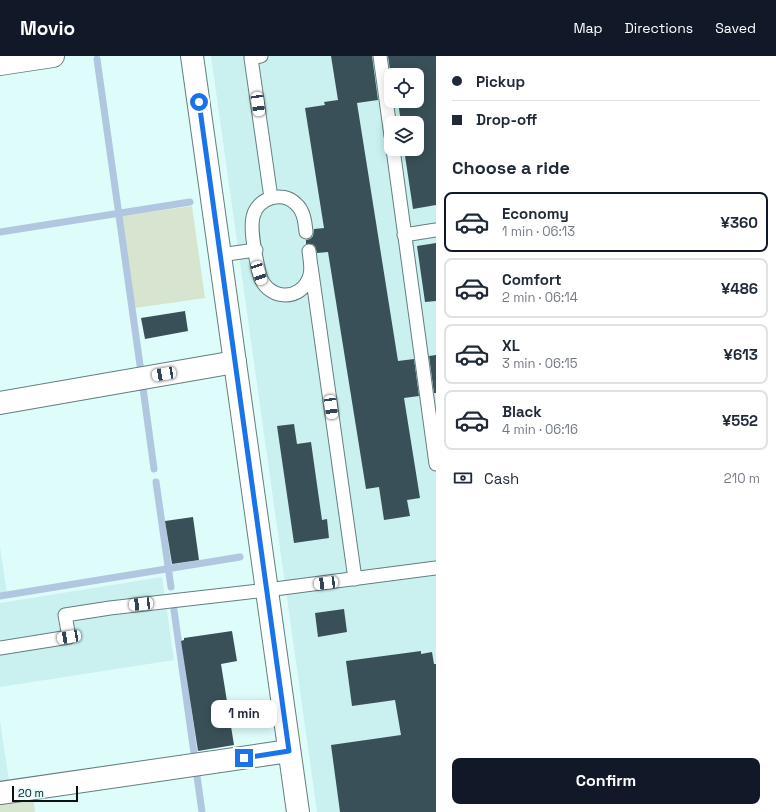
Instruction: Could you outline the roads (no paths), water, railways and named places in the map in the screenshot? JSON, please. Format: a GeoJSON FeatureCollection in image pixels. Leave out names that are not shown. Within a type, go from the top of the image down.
{"type":"FeatureCollection","features":[{"type":"Feature","properties":{"kind":"street"},"geometry":{"type":"LineString","coordinates":[[0,64],[53,56]]}},
{"type":"Feature","properties":{"kind":"street"},"geometry":{"type":"LineString","coordinates":[[192,56],[298,812]]}},
{"type":"Feature","properties":{"kind":"street"},"geometry":{"type":"LineString","coordinates":[[0,403],[235,362]]}},
{"type":"Feature","properties":{"kind":"street"},"geometry":{"type":"LineString","coordinates":[[0,793],[289,751]]}},
{"type":"Feature","properties":{"kind":"lane"},"geometry":{"type":"LineString","coordinates":[[261,56],[251,58],[271,198]]}},
{"type":"Feature","properties":{"kind":"lane"},"geometry":{"type":"LineString","coordinates":[[380,56],[388,116]]}},
{"type":"Feature","properties":{"kind":"lane"},"geometry":{"type":"LineString","coordinates":[[394,156],[436,464]]}},
{"type":"Feature","properties":{"kind":"lane"},"geometry":{"type":"LineString","coordinates":[[306,232],[302,211],[289,198],[271,198],[263,202],[256,209],[253,217],[252,226],[259,273],[267,288],[275,294],[284,296],[293,294],[301,290],[307,283],[311,266]]}},
{"type":"Feature","properties":{"kind":"lane"},"geometry":{"type":"LineString","coordinates":[[404,235],[436,230]]}},
{"type":"Feature","properties":{"kind":"lane"},"geometry":{"type":"LineString","coordinates":[[220,255],[256,250]]}},
{"type":"Feature","properties":{"kind":"lane"},"geometry":{"type":"LineString","coordinates":[[309,251],[355,579]]}},
{"type":"Feature","properties":{"kind":"lane"},"geometry":{"type":"LineString","coordinates":[[0,648],[69,637],[66,615],[110,608],[267,590],[436,568]]}},
{"type":"Feature","properties":{"kind":"waterway"},"geometry":{"type":"LineString","coordinates":[[97,59],[140,365]]}},
{"type":"Feature","properties":{"kind":"waterway"},"geometry":{"type":"LineString","coordinates":[[0,232],[190,202]]}},
{"type":"Feature","properties":{"kind":"waterway"},"geometry":{"type":"LineString","coordinates":[[143,388],[154,469]]}},
{"type":"Feature","properties":{"kind":"waterway"},"geometry":{"type":"LineString","coordinates":[[156,482],[171,587]]}},
{"type":"Feature","properties":{"kind":"waterway"},"geometry":{"type":"LineString","coordinates":[[0,596],[240,557]]}},
{"type":"Feature","properties":{"kind":"waterway"},"geometry":{"type":"LineString","coordinates":[[174,610],[194,753]]}},
{"type":"Feature","properties":{"kind":"waterway"},"geometry":{"type":"LineString","coordinates":[[197,776],[202,812]]}}]}
